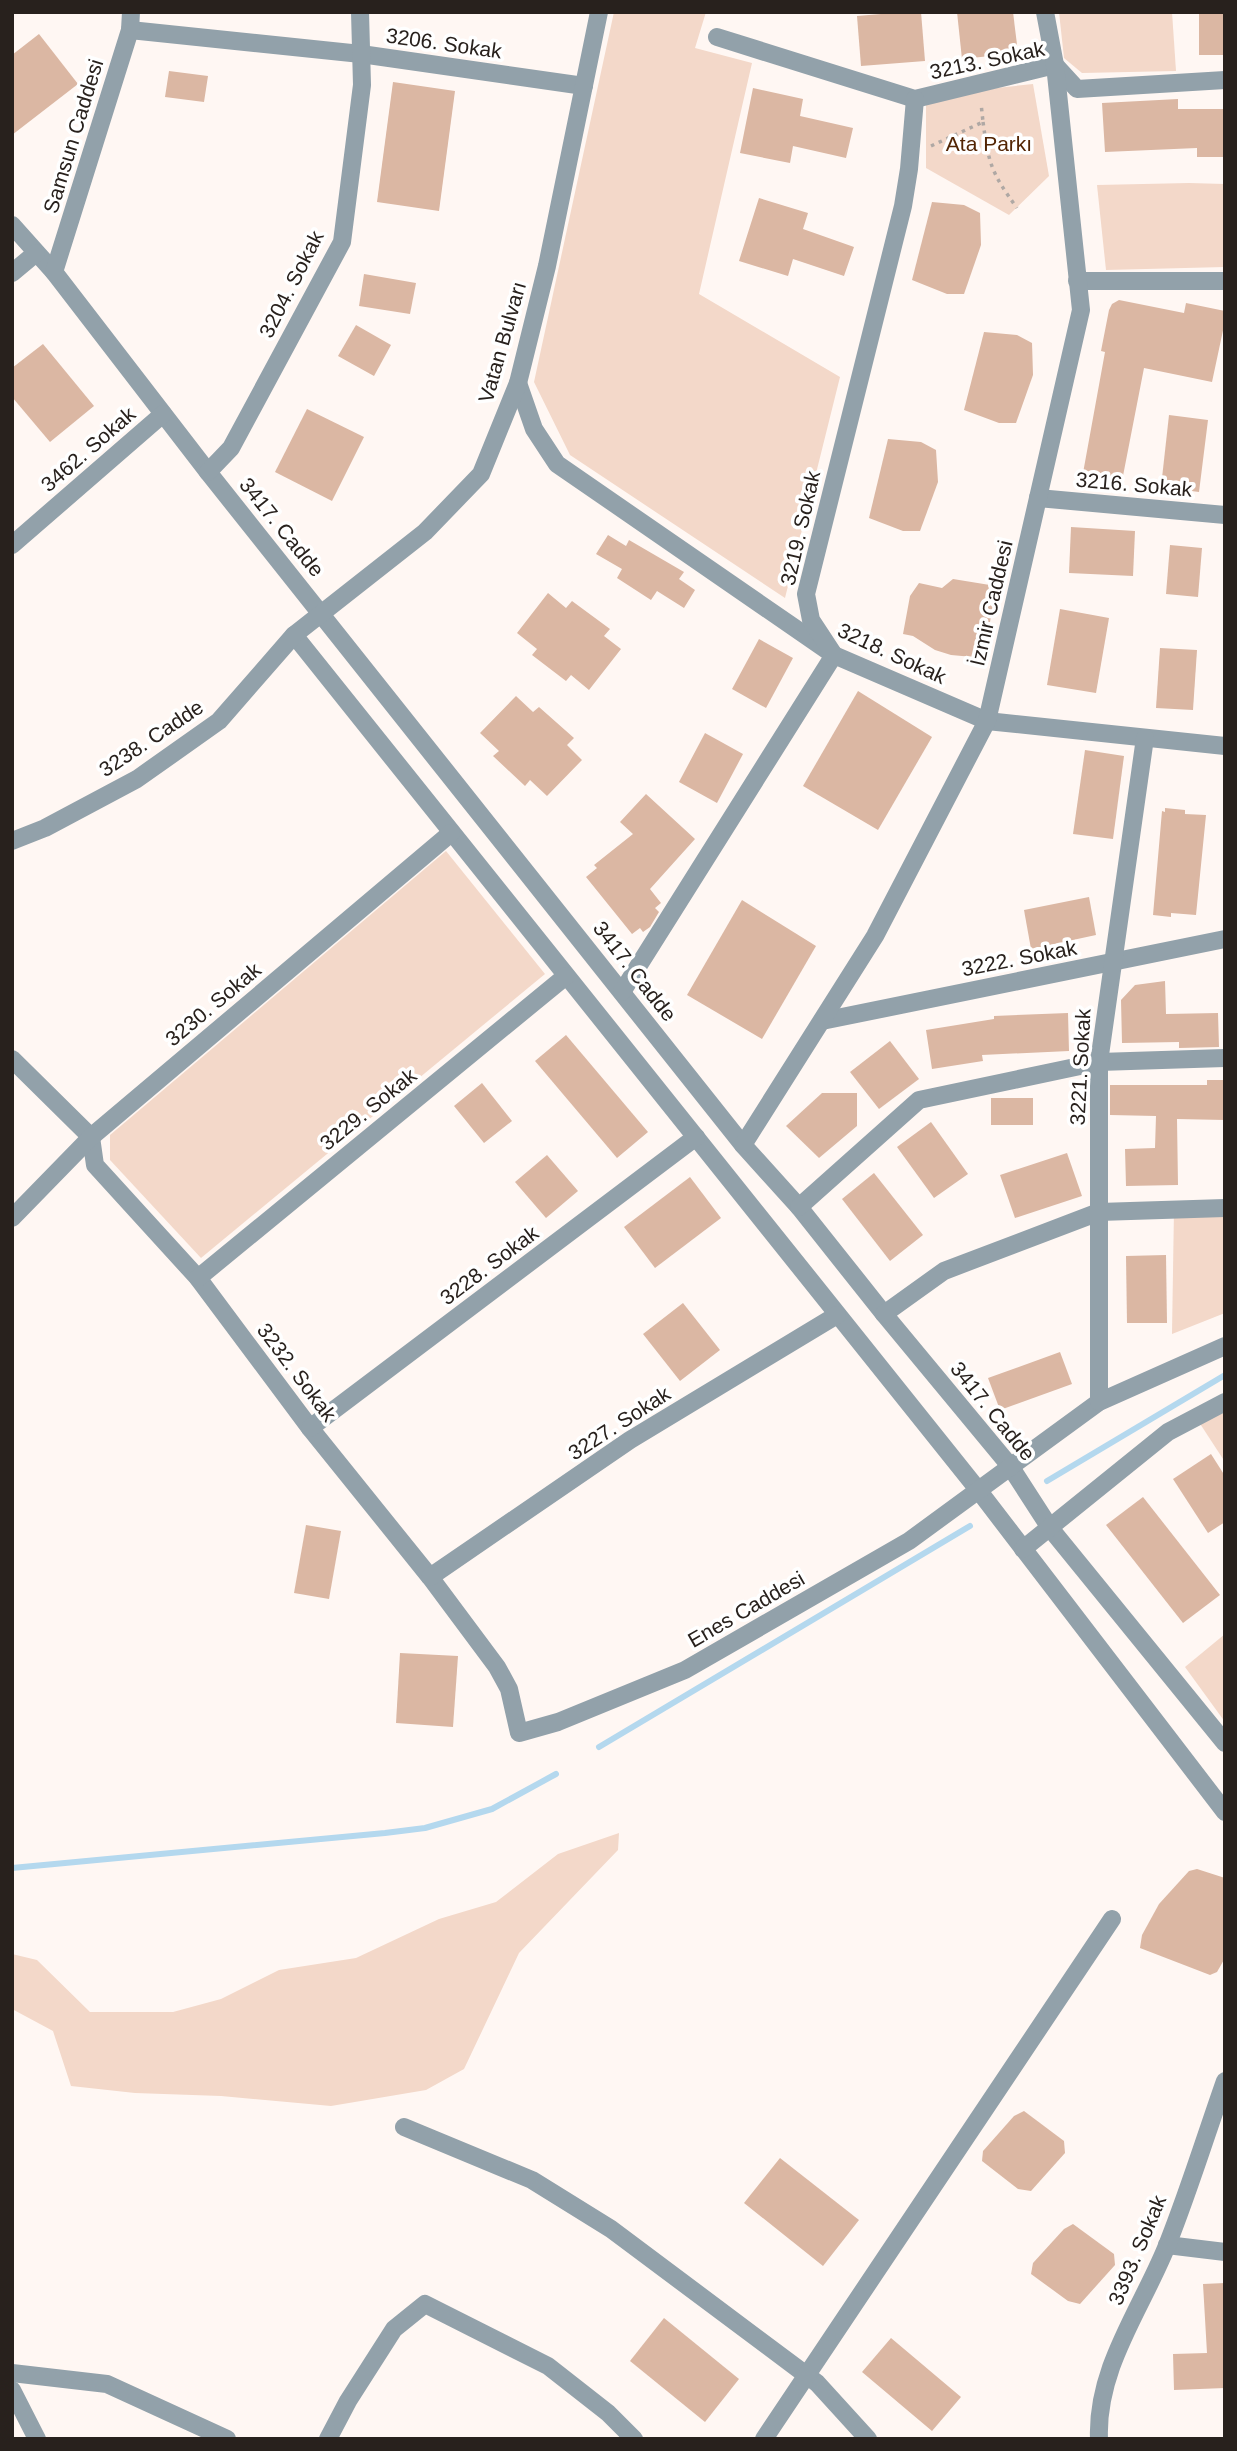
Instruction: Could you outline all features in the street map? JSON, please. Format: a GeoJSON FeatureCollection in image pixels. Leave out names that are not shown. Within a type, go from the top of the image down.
{"type":"FeatureCollection","features":[{"type":"Feature","properties":{"kind":"street","name":"3204. Sokak"},"geometry":{"type":"LineString","coordinates":[[208,472],[231,448],[342,242],[362,85],[360,12]]}},
{"type":"Feature","properties":{"kind":"street","name":"Vatan Bulvarı"},"geometry":{"type":"LineString","coordinates":[[322,613],[425,532],[481,474],[518,383],[547,266],[599,12]]}},
{"type":"Feature","properties":{"kind":"street","name":"İzmir Caddesi"},"geometry":{"type":"LineString","coordinates":[[743,1145],[876,936],[988,721],[1081,310],[1055,65],[1045,12]]}},
{"type":"Feature","properties":{"kind":"street","name":"3206. Sokak"},"geometry":{"type":"LineString","coordinates":[[130,21],[584,86]]}},
{"type":"Feature","properties":{"kind":"street","name":"Samsun Caddesi"},"geometry":{"type":"LineString","coordinates":[[54,272],[130,21]]}},
{"type":"Feature","properties":{"kind":"street","name":"3213. Sokak"},"geometry":{"type":"LineString","coordinates":[[717,37],[915,100],[1055,65],[1077,89],[1225,80]]}},
{"type":"Feature","properties":{"kind":"street","name":"3219. Sokak"},"geometry":{"type":"LineString","coordinates":[[834,655],[811,620],[806,594],[903,206],[915,100]]}},
{"type":"Feature","properties":{"kind":"street","name":"3417. Cadde"},"geometry":{"type":"LineString","coordinates":[[12,225],[54,272],[208,472],[743,1145],[799,1207],[1010,1466],[1050,1528],[1225,1743]]}},
{"type":"Feature","properties":{"kind":"street"},"geometry":{"type":"LineString","coordinates":[[12,273],[36,253]]}},
{"type":"Feature","properties":{"kind":"street"},"geometry":{"type":"LineString","coordinates":[[1077,281],[1225,281]]}},
{"type":"Feature","properties":{"kind":"street","name":"3218. Sokak"},"geometry":{"type":"LineString","coordinates":[[518,383],[534,429],[557,464],[834,655],[988,721],[1225,746]]}},
{"type":"Feature","properties":{"kind":"street","name":"3462. Sokak"},"geometry":{"type":"LineString","coordinates":[[12,545],[163,414]]}},
{"type":"Feature","properties":{"kind":"street","name":"3216. Sokak"},"geometry":{"type":"LineString","coordinates":[[1038,498],[1225,515]]}},
{"type":"Feature","properties":{"kind":"street","name":"3238. Cadde"},"geometry":{"type":"LineString","coordinates":[[12,841],[45,828],[137,779],[219,721],[294,635],[322,613]]}},
{"type":"Feature","properties":{"kind":"street"},"geometry":{"type":"LineString","coordinates":[[294,635],[978,1491],[1225,1812]]}},
{"type":"Feature","properties":{"kind":"street"},"geometry":{"type":"LineString","coordinates":[[622,992],[834,655]]}},
{"type":"Feature","properties":{"kind":"street","name":"3221. Sokak"},"geometry":{"type":"LineString","coordinates":[[1099,1402],[1099,1062],[1145,738]]}},
{"type":"Feature","properties":{"kind":"street","name":"3230. Sokak"},"geometry":{"type":"LineString","coordinates":[[12,1217],[90,1137],[452,833]]}},
{"type":"Feature","properties":{"kind":"street","name":"3222. Sokak"},"geometry":{"type":"LineString","coordinates":[[822,1021],[1225,939]]}},
{"type":"Feature","properties":{"kind":"street","name":"3229. Sokak"},"geometry":{"type":"LineString","coordinates":[[198,1278],[566,976]]}},
{"type":"Feature","properties":{"kind":"street"},"geometry":{"type":"LineString","coordinates":[[799,1207],[919,1100],[1099,1062],[1225,1058]]}},
{"type":"Feature","properties":{"kind":"street","name":"3232. Sokak"},"geometry":{"type":"LineString","coordinates":[[12,1059],[90,1137],[95,1165],[198,1278],[310,1428],[430,1577],[497,1667],[509,1689],[519,1732]]}},
{"type":"Feature","properties":{"kind":"street","name":"3228. Sokak"},"geometry":{"type":"LineString","coordinates":[[310,1428],[696,1138]]}},
{"type":"Feature","properties":{"kind":"street"},"geometry":{"type":"LineString","coordinates":[[884,1314],[944,1271],[1099,1212],[1225,1208]]}},
{"type":"Feature","properties":{"kind":"street","name":"3227. Sokak"},"geometry":{"type":"LineString","coordinates":[[430,1577],[630,1440],[837,1315]]}},
{"type":"Feature","properties":{"kind":"street"},"geometry":{"type":"LineString","coordinates":[[1010,1466],[1099,1402],[1225,1346]]}},
{"type":"Feature","properties":{"kind":"street"},"geometry":{"type":"LineString","coordinates":[[1023,1549],[1168,1433],[1225,1402]]}},
{"type":"Feature","properties":{"kind":"street","name":"Enes Caddesi"},"geometry":{"type":"LineString","coordinates":[[519,1732],[558,1723],[685,1670],[909,1541],[1010,1466]]}},
{"type":"Feature","properties":{"kind":"street"},"geometry":{"type":"LineString","coordinates":[[764,2439],[1112,1919]]}},
{"type":"Feature","properties":{"kind":"street","name":"3393. Sokak"},"geometry":{"type":"LineString","coordinates":[[1100,2439],[1105,2385],[1167,2245],[1225,2081]]}},
{"type":"Feature","properties":{"kind":"street"},"geometry":{"type":"LineString","coordinates":[[404,2127],[532,2180],[611,2229],[817,2383],[868,2439]]}},
{"type":"Feature","properties":{"kind":"street"},"geometry":{"type":"LineString","coordinates":[[1167,2245],[1225,2252]]}},
{"type":"Feature","properties":{"kind":"street"},"geometry":{"type":"LineString","coordinates":[[328,2439],[348,2401],[394,2329],[425,2304],[548,2366],[608,2413],[634,2439]]}},
{"type":"Feature","properties":{"kind":"street"},"geometry":{"type":"LineString","coordinates":[[12,2373],[107,2384],[227,2439]]}},
{"type":"Feature","properties":{"kind":"street"},"geometry":{"type":"LineString","coordinates":[[12,2390],[37,2439]]}},
{"type":"Feature","properties":{"kind":"path"},"geometry":{"type":"LineString","coordinates":[[978,84],[988,159],[993,174],[1017,208]]}},
{"type":"Feature","properties":{"kind":"path"},"geometry":{"type":"LineString","coordinates":[[911,148],[926,148],[983,122]]}},
{"type":"Feature","properties":{"kind":"green space"},"geometry":{"type":"Polygon","coordinates":[[[614,12],[706,12],[695,48],[752,63],[699,294],[840,377],[785,598],[570,455],[534,382],[614,12]]]}},
{"type":"Feature","properties":{"kind":"green space"},"geometry":{"type":"Polygon","coordinates":[[[1059,12],[1172,12],[1176,71],[1082,73],[1064,58],[1059,12]]]}},
{"type":"Feature","properties":{"kind":"green space","name":"Ata Parkı"},"geometry":{"type":"Polygon","coordinates":[[[1033,84],[1049,176],[1009,215],[926,168],[926,103],[987,89],[1033,84]]]}},
{"type":"Feature","properties":{"kind":"green space"},"geometry":{"type":"Polygon","coordinates":[[[1225,184],[1225,267],[1106,270],[1097,185],[1225,184]]]}},
{"type":"Feature","properties":{"kind":"green space"},"geometry":{"type":"Polygon","coordinates":[[[446,851],[545,974],[201,1258],[110,1160],[110,1135],[446,851]]]}},
{"type":"Feature","properties":{"kind":"green space"},"geometry":{"type":"Polygon","coordinates":[[[1174,1209],[1225,1211],[1225,1313],[1172,1334],[1174,1209]]]}},
{"type":"Feature","properties":{"kind":"green space"},"geometry":{"type":"Polygon","coordinates":[[[1225,1407],[1225,1462],[1195,1416],[1225,1407]]]}},
{"type":"Feature","properties":{"kind":"green space"},"geometry":{"type":"Polygon","coordinates":[[[1225,1634],[1225,1722],[1185,1667],[1225,1634]]]}},
{"type":"Feature","properties":{"kind":"green space"},"geometry":{"type":"Polygon","coordinates":[[[619,1833],[618,1850],[519,1953],[464,2069],[426,2090],[331,2106],[71,2086],[53,2031],[12,2009],[12,1954],[37,1960],[90,2012],[173,2012],[221,1999],[279,1970],[356,1958],[439,1919],[496,1902],[558,1854],[619,1833]]]}},
{"type":"Feature","properties":{"kind":"building"},"geometry":{"type":"Polygon","coordinates":[[[921,12],[925,61],[861,66],[857,16],[921,12]]]}},
{"type":"Feature","properties":{"kind":"building"},"geometry":{"type":"Polygon","coordinates":[[[957,12],[1013,12],[1018,53],[962,59],[957,12]]]}},
{"type":"Feature","properties":{"kind":"building"},"geometry":{"type":"Polygon","coordinates":[[[1199,12],[1225,12],[1225,55],[1199,55],[1199,12]]]}},
{"type":"Feature","properties":{"kind":"building"},"geometry":{"type":"Polygon","coordinates":[[[39,34],[78,84],[12,135],[12,55],[39,34]]]}},
{"type":"Feature","properties":{"kind":"building"},"geometry":{"type":"Polygon","coordinates":[[[169,71],[208,76],[204,102],[165,97],[169,71]]]}},
{"type":"Feature","properties":{"kind":"building"},"geometry":{"type":"Polygon","coordinates":[[[393,82],[455,91],[439,211],[377,202],[393,82]]]}},
{"type":"Feature","properties":{"kind":"building"},"geometry":{"type":"Polygon","coordinates":[[[753,88],[803,99],[800,116],[853,128],[846,158],[793,146],[790,163],[740,153],[753,88]]]}},
{"type":"Feature","properties":{"kind":"building"},"geometry":{"type":"Polygon","coordinates":[[[1178,99],[1178,109],[1225,109],[1225,157],[1197,157],[1197,148],[1105,152],[1102,103],[1178,99]]]}},
{"type":"Feature","properties":{"kind":"building"},"geometry":{"type":"Polygon","coordinates":[[[759,198],[808,213],[803,229],[854,247],[844,276],[793,259],[788,276],[739,261],[759,198]]]}},
{"type":"Feature","properties":{"kind":"building"},"geometry":{"type":"Polygon","coordinates":[[[932,202],[964,205],[980,213],[981,245],[964,294],[947,294],[912,280],[932,202]]]}},
{"type":"Feature","properties":{"kind":"building"},"geometry":{"type":"Polygon","coordinates":[[[364,274],[416,283],[410,314],[359,306],[364,274]]]}},
{"type":"Feature","properties":{"kind":"building"},"geometry":{"type":"Polygon","coordinates":[[[1119,300],[1184,313],[1186,303],[1225,311],[1212,382],[1144,368],[1122,481],[1083,473],[1105,352],[1101,351],[1109,310],[1112,304],[1119,300]]]}},
{"type":"Feature","properties":{"kind":"building"},"geometry":{"type":"Polygon","coordinates":[[[356,325],[391,345],[374,376],[338,356],[356,325]]]}},
{"type":"Feature","properties":{"kind":"building"},"geometry":{"type":"Polygon","coordinates":[[[984,332],[1017,335],[1032,343],[1033,375],[1016,423],[999,423],[964,410],[984,332]]]}},
{"type":"Feature","properties":{"kind":"building"},"geometry":{"type":"Polygon","coordinates":[[[43,344],[94,406],[50,442],[12,397],[12,368],[43,344]]]}},
{"type":"Feature","properties":{"kind":"building"},"geometry":{"type":"Polygon","coordinates":[[[307,409],[364,437],[332,501],[275,472],[307,409]]]}},
{"type":"Feature","properties":{"kind":"building"},"geometry":{"type":"Polygon","coordinates":[[[1169,415],[1208,420],[1199,492],[1161,487],[1169,415]]]}},
{"type":"Feature","properties":{"kind":"building"},"geometry":{"type":"Polygon","coordinates":[[[888,439],[921,442],[936,450],[938,482],[920,531],[903,531],[869,518],[888,439]]]}},
{"type":"Feature","properties":{"kind":"building"},"geometry":{"type":"Polygon","coordinates":[[[1071,527],[1135,531],[1133,576],[1069,573],[1071,527]]]}},
{"type":"Feature","properties":{"kind":"building"},"geometry":{"type":"Polygon","coordinates":[[[608,535],[626,546],[629,540],[684,572],[679,579],[695,590],[684,608],[657,591],[651,600],[617,578],[622,569],[596,554],[608,535]]]}},
{"type":"Feature","properties":{"kind":"building"},"geometry":{"type":"Polygon","coordinates":[[[1170,545],[1202,548],[1198,597],[1166,594],[1170,545]]]}},
{"type":"Feature","properties":{"kind":"building"},"geometry":{"type":"Polygon","coordinates":[[[953,579],[996,586],[984,658],[951,655],[935,650],[913,636],[903,634],[910,596],[919,583],[942,588],[953,579]]]}},
{"type":"Feature","properties":{"kind":"building"},"geometry":{"type":"Polygon","coordinates":[[[548,593],[566,608],[572,601],[610,629],[604,636],[621,649],[589,690],[571,675],[566,681],[532,655],[537,649],[517,633],[548,593]]]}},
{"type":"Feature","properties":{"kind":"building"},"geometry":{"type":"Polygon","coordinates":[[[1060,609],[1109,618],[1096,693],[1047,685],[1060,609]]]}},
{"type":"Feature","properties":{"kind":"building"},"geometry":{"type":"Polygon","coordinates":[[[759,639],[793,658],[766,708],[732,689],[759,639]]]}},
{"type":"Feature","properties":{"kind":"building"},"geometry":{"type":"Polygon","coordinates":[[[1160,648],[1197,650],[1193,710],[1156,708],[1160,648]]]}},
{"type":"Feature","properties":{"kind":"building"},"geometry":{"type":"Polygon","coordinates":[[[858,691],[932,737],[878,830],[803,786],[858,691]]]}},
{"type":"Feature","properties":{"kind":"building"},"geometry":{"type":"Polygon","coordinates":[[[516,696],[533,712],[539,707],[574,738],[567,745],[582,760],[547,796],[530,780],[525,786],[493,756],[499,751],[480,733],[516,696]]]}},
{"type":"Feature","properties":{"kind":"building"},"geometry":{"type":"Polygon","coordinates":[[[705,733],[743,754],[717,803],[679,782],[705,733]]]}},
{"type":"Feature","properties":{"kind":"building"},"geometry":{"type":"Polygon","coordinates":[[[1085,750],[1124,756],[1113,839],[1073,834],[1085,750]]]}},
{"type":"Feature","properties":{"kind":"building"},"geometry":{"type":"Polygon","coordinates":[[[646,794],[695,839],[650,889],[661,903],[655,908],[659,912],[650,927],[643,932],[640,928],[632,934],[586,877],[597,868],[594,865],[633,834],[620,822],[646,794]]]}},
{"type":"Feature","properties":{"kind":"building"},"geometry":{"type":"Polygon","coordinates":[[[1165,808],[1185,810],[1185,814],[1206,815],[1196,915],[1153,915],[1162,811],[1165,812],[1165,808]]]}},
{"type":"Feature","properties":{"kind":"building"},"geometry":{"type":"Polygon","coordinates":[[[1089,897],[1096,935],[1031,949],[1024,910],[1089,897]]]}},
{"type":"Feature","properties":{"kind":"building"},"geometry":{"type":"Polygon","coordinates":[[[742,900],[816,946],[762,1039],[687,995],[742,900]]]}},
{"type":"Feature","properties":{"kind":"building"},"geometry":{"type":"Polygon","coordinates":[[[1165,981],[1166,1014],[1218,1013],[1219,1047],[1179,1048],[1179,1042],[1122,1043],[1121,1000],[1135,985],[1165,981]]]}},
{"type":"Feature","properties":{"kind":"building"},"geometry":{"type":"Polygon","coordinates":[[[1068,1013],[1069,1051],[982,1055],[983,1061],[932,1069],[926,1030],[994,1019],[994,1016],[1068,1013]]]}},
{"type":"Feature","properties":{"kind":"building"},"geometry":{"type":"Polygon","coordinates":[[[566,1035],[648,1132],[617,1158],[535,1061],[566,1035]]]}},
{"type":"Feature","properties":{"kind":"building"},"geometry":{"type":"Polygon","coordinates":[[[890,1041],[919,1079],[879,1109],[850,1072],[890,1041]]]}},
{"type":"Feature","properties":{"kind":"building"},"geometry":{"type":"Polygon","coordinates":[[[1207,1080],[1225,1080],[1225,1120],[1177,1119],[1178,1185],[1126,1186],[1125,1149],[1155,1148],[1156,1116],[1110,1115],[1110,1085],[1207,1085],[1207,1080]]]}},
{"type":"Feature","properties":{"kind":"building"},"geometry":{"type":"Polygon","coordinates":[[[482,1083],[512,1121],[484,1143],[454,1106],[482,1083]]]}},
{"type":"Feature","properties":{"kind":"building"},"geometry":{"type":"Polygon","coordinates":[[[822,1093],[857,1093],[857,1126],[819,1158],[786,1126],[822,1093]]]}},
{"type":"Feature","properties":{"kind":"building"},"geometry":{"type":"Polygon","coordinates":[[[991,1098],[1033,1098],[1033,1125],[991,1125],[991,1098]]]}},
{"type":"Feature","properties":{"kind":"building"},"geometry":{"type":"Polygon","coordinates":[[[931,1122],[968,1174],[934,1198],[897,1147],[931,1122]]]}},
{"type":"Feature","properties":{"kind":"building"},"geometry":{"type":"Polygon","coordinates":[[[1067,1153],[1082,1196],[1015,1218],[1000,1175],[1067,1153]]]}},
{"type":"Feature","properties":{"kind":"building"},"geometry":{"type":"Polygon","coordinates":[[[547,1155],[578,1191],[546,1218],[515,1182],[547,1155]]]}},
{"type":"Feature","properties":{"kind":"building"},"geometry":{"type":"Polygon","coordinates":[[[874,1173],[923,1235],[890,1261],[842,1199],[874,1173]]]}},
{"type":"Feature","properties":{"kind":"building"},"geometry":{"type":"Polygon","coordinates":[[[690,1177],[721,1218],[655,1268],[624,1227],[690,1177]]]}},
{"type":"Feature","properties":{"kind":"building"},"geometry":{"type":"Polygon","coordinates":[[[1166,1255],[1167,1323],[1127,1323],[1126,1256],[1166,1255]]]}},
{"type":"Feature","properties":{"kind":"building"},"geometry":{"type":"Polygon","coordinates":[[[683,1303],[720,1350],[680,1381],[643,1334],[683,1303]]]}},
{"type":"Feature","properties":{"kind":"building"},"geometry":{"type":"Polygon","coordinates":[[[1060,1352],[1072,1384],[1000,1410],[988,1378],[1060,1352]]]}},
{"type":"Feature","properties":{"kind":"building"},"geometry":{"type":"Polygon","coordinates":[[[1211,1454],[1225,1476],[1225,1522],[1208,1533],[1173,1479],[1211,1454]]]}},
{"type":"Feature","properties":{"kind":"building"},"geometry":{"type":"Polygon","coordinates":[[[1143,1497],[1220,1595],[1183,1623],[1106,1525],[1143,1497]]]}},
{"type":"Feature","properties":{"kind":"building"},"geometry":{"type":"Polygon","coordinates":[[[306,1525],[341,1531],[329,1599],[294,1593],[306,1525]]]}},
{"type":"Feature","properties":{"kind":"building"},"geometry":{"type":"Polygon","coordinates":[[[400,1653],[458,1656],[453,1727],[396,1723],[400,1653]]]}},
{"type":"Feature","properties":{"kind":"building"},"geometry":{"type":"Polygon","coordinates":[[[1197,1869],[1225,1878],[1225,1958],[1217,1972],[1210,1975],[1140,1948],[1142,1935],[1159,1904],[1189,1871],[1197,1869]]]}},
{"type":"Feature","properties":{"kind":"building"},"geometry":{"type":"Polygon","coordinates":[[[1024,2111],[1064,2141],[1065,2153],[1031,2191],[1018,2189],[982,2161],[983,2151],[1014,2116],[1024,2111]]]}},
{"type":"Feature","properties":{"kind":"building"},"geometry":{"type":"Polygon","coordinates":[[[780,2158],[859,2220],[823,2266],[744,2203],[780,2158]]]}},
{"type":"Feature","properties":{"kind":"building"},"geometry":{"type":"Polygon","coordinates":[[[1073,2224],[1114,2254],[1115,2265],[1080,2304],[1068,2301],[1031,2274],[1033,2263],[1064,2229],[1073,2224]]]}},
{"type":"Feature","properties":{"kind":"building"},"geometry":{"type":"Polygon","coordinates":[[[1225,2283],[1225,2388],[1174,2390],[1173,2354],[1207,2353],[1203,2284],[1225,2283]]]}},
{"type":"Feature","properties":{"kind":"building"},"geometry":{"type":"Polygon","coordinates":[[[664,2318],[739,2379],[705,2422],[630,2361],[664,2318]]]}},
{"type":"Feature","properties":{"kind":"building"},"geometry":{"type":"Polygon","coordinates":[[[891,2338],[961,2397],[932,2431],[862,2372],[891,2338]]]}},
{"type":"Feature","properties":{"kind":"waterway"},"geometry":{"type":"LineString","coordinates":[[1047,1481],[1225,1375]]}},
{"type":"Feature","properties":{"kind":"waterway"},"geometry":{"type":"LineString","coordinates":[[599,1747],[970,1526]]}},
{"type":"Feature","properties":{"kind":"waterway"},"geometry":{"type":"LineString","coordinates":[[12,1868],[425,1828],[492,1809],[556,1774]]}}]}
